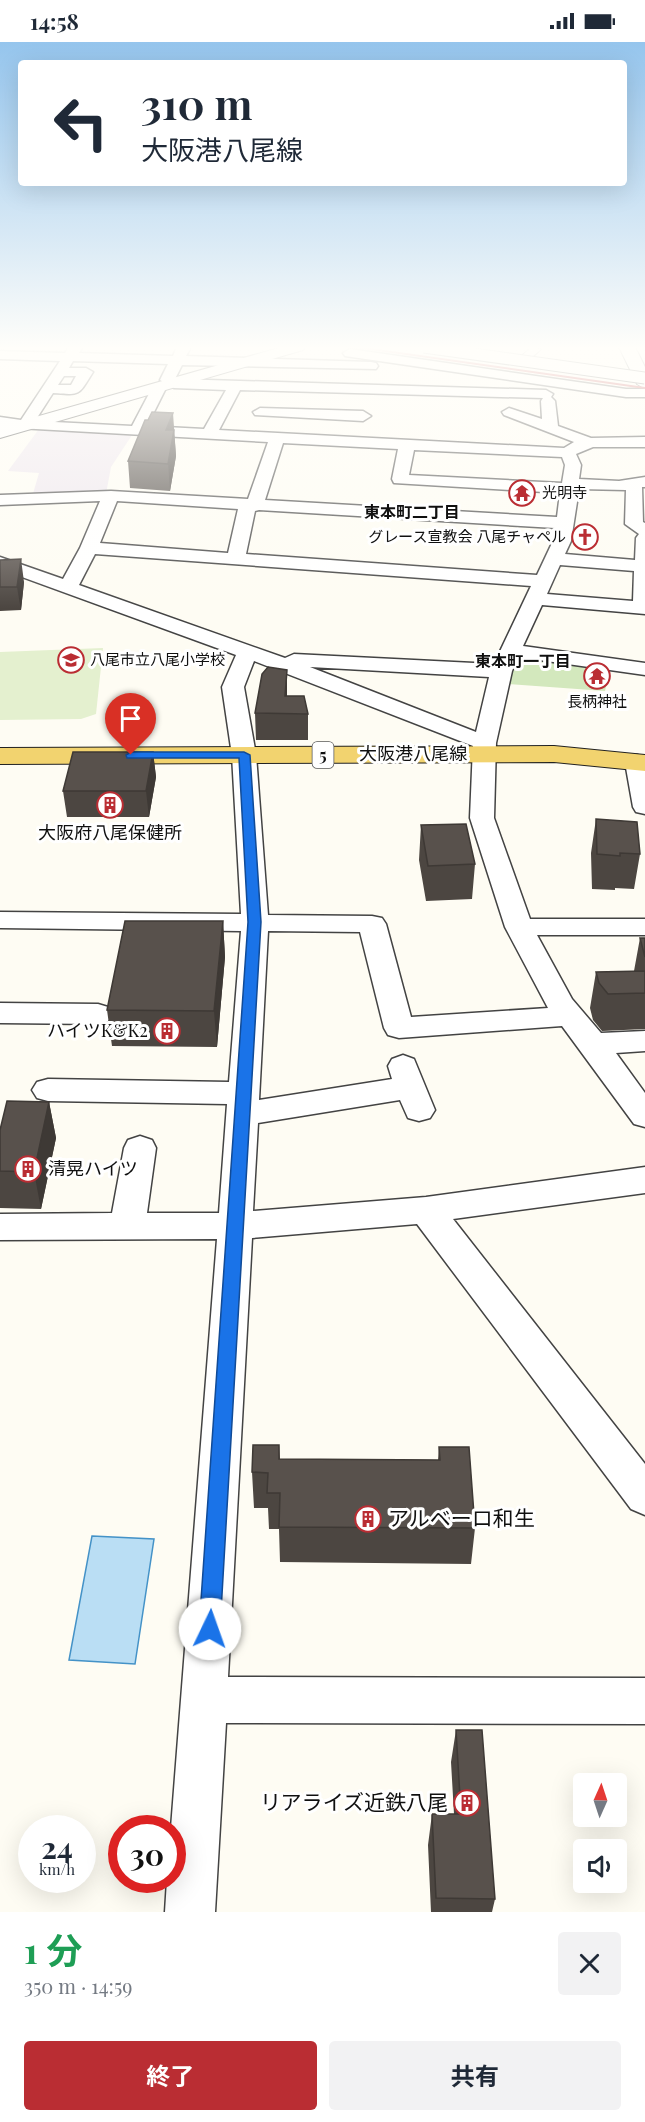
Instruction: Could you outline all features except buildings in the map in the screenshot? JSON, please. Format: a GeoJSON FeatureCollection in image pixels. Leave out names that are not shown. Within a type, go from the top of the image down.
{"type":"FeatureCollection","features":[{"type":"Feature","properties":{"kind":"main road","name":"大阪港八尾線"},"geometry":{"type":"LineString","coordinates":[[0,756],[244,755],[484,748],[641,763]]}},
{"type":"Feature","properties":{"kind":"street"},"geometry":{"type":"LineString","coordinates":[[214,434],[568,453]]}},
{"type":"Feature","properties":{"kind":"street"},"geometry":{"type":"LineString","coordinates":[[361,442],[362,434]]}},
{"type":"Feature","properties":{"kind":"street"},"geometry":{"type":"LineString","coordinates":[[566,434],[588,443]]}},
{"type":"Feature","properties":{"kind":"street"},"geometry":{"type":"LineString","coordinates":[[236,557],[251,505],[277,438]]}},
{"type":"Feature","properties":{"kind":"street"},"geometry":{"type":"LineString","coordinates":[[568,453],[572,448],[588,443],[645,442]]}},
{"type":"Feature","properties":{"kind":"street"},"geometry":{"type":"LineString","coordinates":[[407,445],[400,479],[571,487],[640,484],[634,524],[645,530]]}},
{"type":"Feature","properties":{"kind":"street"},"geometry":{"type":"LineString","coordinates":[[568,453],[573,465],[562,541],[501,671],[484,748],[482,818],[519,927],[560,1005],[593,1044],[645,1116]]}},
{"type":"Feature","properties":{"kind":"street"},"geometry":{"type":"LineString","coordinates":[[68,587],[89,548],[111,496]]}},
{"type":"Feature","properties":{"kind":"street"},"geometry":{"type":"LineString","coordinates":[[0,500],[111,496],[565,523]]}},
{"type":"Feature","properties":{"kind":"street"},"geometry":{"type":"LineString","coordinates":[[89,548],[236,557],[540,590],[644,608],[645,538]]}},
{"type":"Feature","properties":{"kind":"street"},"geometry":{"type":"LineString","coordinates":[[555,559],[644,569]]}},
{"type":"Feature","properties":{"kind":"street"},"geometry":{"type":"LineString","coordinates":[[0,563],[256,656],[484,748]]}},
{"type":"Feature","properties":{"kind":"street"},"geometry":{"type":"LineString","coordinates":[[511,650],[645,669]]}},
{"type":"Feature","properties":{"kind":"street"},"geometry":{"type":"LineString","coordinates":[[256,656],[501,671]]}},
{"type":"Feature","properties":{"kind":"street"},"geometry":{"type":"LineString","coordinates":[[190,1912],[255,922],[244,755],[233,687],[256,656]]}},
{"type":"Feature","properties":{"kind":"street"},"geometry":{"type":"LineString","coordinates":[[641,763],[645,807]]}},
{"type":"Feature","properties":{"kind":"street"},"geometry":{"type":"LineString","coordinates":[[0,920],[372,924],[399,1028],[569,1016]]}},
{"type":"Feature","properties":{"kind":"street"},"geometry":{"type":"LineString","coordinates":[[519,927],[645,927]]}},
{"type":"Feature","properties":{"kind":"street"},"geometry":{"type":"LineString","coordinates":[[0,1013],[98,1014]]}},
{"type":"Feature","properties":{"kind":"street"},"geometry":{"type":"LineString","coordinates":[[593,1044],[645,1041]]}},
{"type":"Feature","properties":{"kind":"street"},"geometry":{"type":"LineString","coordinates":[[48,1090],[243,1104],[411,1088]]}},
{"type":"Feature","properties":{"kind":"street"},"geometry":{"type":"LineString","coordinates":[[127,1228],[140,1148]]}},
{"type":"Feature","properties":{"kind":"street"},"geometry":{"type":"LineString","coordinates":[[0,1227],[235,1226],[426,1210],[645,1180]]}},
{"type":"Feature","properties":{"kind":"street"},"geometry":{"type":"LineString","coordinates":[[426,1210],[645,1496]]}},
{"type":"Feature","properties":{"kind":"street"},"geometry":{"type":"LineString","coordinates":[[205,1700],[645,1701]]}},
{"type":"Feature","properties":{"kind":"shaded area"},"geometry":{"type":"Polygon","coordinates":[[[35,434],[133,434],[111,467],[106,494],[32,497],[39,473],[8,471],[35,434]]]}},
{"type":"Feature","properties":{"kind":"green space"},"geometry":{"type":"Polygon","coordinates":[[[103,648],[96,714],[81,719],[0,720],[0,652],[103,648]]]}},
{"type":"Feature","properties":{"kind":"green space"},"geometry":{"type":"Polygon","coordinates":[[[518,654],[611,665],[605,691],[508,684],[518,654]]]}},
{"type":"Feature","properties":{"kind":"water"},"geometry":{"type":"Polygon","coordinates":[[[92,1536],[154,1539],[135,1664],[69,1660],[92,1536]]]}},
{"type":"Feature","properties":{"kind":"place","name":"光明寺"},"geometry":{"type":"Point","coordinates":[522,493]}},
{"type":"Feature","properties":{"kind":"place","name":"グレース宣教会 八尾チャペル"},"geometry":{"type":"Point","coordinates":[585,537]}},
{"type":"Feature","properties":{"kind":"place","name":"八尾市立八尾小学校"},"geometry":{"type":"Point","coordinates":[71,660]}},
{"type":"Feature","properties":{"kind":"place","name":"長柄神社"},"geometry":{"type":"Point","coordinates":[597,676]}},
{"type":"Feature","properties":{"kind":"place","name":"大阪府八尾保健所"},"geometry":{"type":"Point","coordinates":[110,805]}},
{"type":"Feature","properties":{"kind":"place","name":"ハイツK&K2"},"geometry":{"type":"Point","coordinates":[167,1031]}},
{"type":"Feature","properties":{"kind":"place","name":"清晃ハイツ"},"geometry":{"type":"Point","coordinates":[28,1169]}},
{"type":"Feature","properties":{"kind":"place","name":"アルベーロ和生"},"geometry":{"type":"Point","coordinates":[368,1519]}},
{"type":"Feature","properties":{"kind":"place","name":"リアライズ近鉄八尾"},"geometry":{"type":"Point","coordinates":[467,1803]}},
{"type":"Feature","properties":{"kind":"district","name":"東本町二丁目"},"geometry":{"type":"Point","coordinates":[412,512]}},
{"type":"Feature","properties":{"kind":"district","name":"東本町一丁目"},"geometry":{"type":"Point","coordinates":[523,661]}},
{"type":"Feature","properties":{"kind":"route"},"geometry":{"type":"LineString","coordinates":[[131,755],[244,755],[255,922],[210,1629]]}}]}
